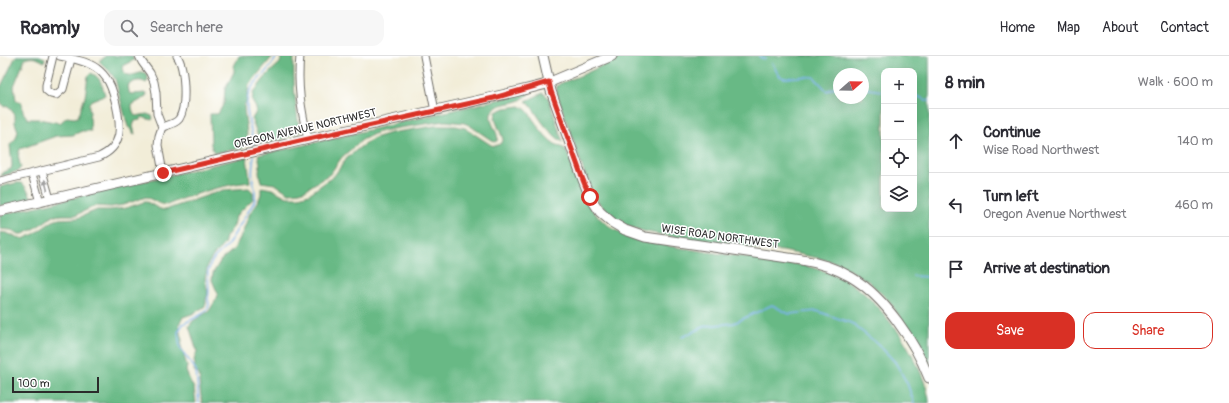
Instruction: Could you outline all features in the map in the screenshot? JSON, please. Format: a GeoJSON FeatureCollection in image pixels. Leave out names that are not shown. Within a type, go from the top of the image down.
{"type":"FeatureCollection","features":[{"type":"Feature","properties":{"kind":"street"},"geometry":{"type":"LineString","coordinates":[[53,56],[46,90],[51,94],[56,95],[63,89],[71,59]]}},
{"type":"Feature","properties":{"kind":"street"},"geometry":{"type":"LineString","coordinates":[[0,181],[102,155],[113,146],[116,141],[120,124],[118,114],[113,92],[102,72],[86,63],[60,56]]}},
{"type":"Feature","properties":{"kind":"street"},"geometry":{"type":"LineString","coordinates":[[139,56],[154,82],[157,114],[162,127],[158,145],[163,173]]}},
{"type":"Feature","properties":{"kind":"street"},"geometry":{"type":"LineString","coordinates":[[162,127],[175,122],[181,115],[184,92],[182,69],[177,56]]}},
{"type":"Feature","properties":{"kind":"street"},"geometry":{"type":"LineString","coordinates":[[300,56],[299,90],[302,113],[308,139]]}},
{"type":"Feature","properties":{"kind":"street"},"geometry":{"type":"LineString","coordinates":[[424,56],[435,111]]}},
{"type":"Feature","properties":{"kind":"street","name":"WISE ROAD NORTHWEST"},"geometry":{"type":"LineString","coordinates":[[543,56],[551,91],[586,189],[598,209],[608,220],[625,230],[645,237],[802,260],[827,266],[845,274],[868,290],[890,313],[912,343],[929,378]]}},
{"type":"Feature","properties":{"kind":"street","name":"OREGON AVENUE NORTHWEST"},"geometry":{"type":"LineString","coordinates":[[0,211],[515,92],[549,82],[612,56]]}},
{"type":"Feature","properties":{"kind":"street"},"geometry":{"type":"LineString","coordinates":[[42,171],[50,199]]}},
{"type":"Feature","properties":{"kind":"street"},"geometry":{"type":"LineString","coordinates":[[32,174],[40,202]]}},
{"type":"Feature","properties":{"kind":"green space"},"geometry":{"type":"Polygon","coordinates":[[[16,56],[39,56],[45,58],[44,62],[35,58],[25,59],[14,86],[16,100],[22,103],[23,112],[28,119],[38,119],[60,123],[67,117],[78,117],[85,97],[88,76],[91,73],[99,79],[105,95],[92,100],[89,103],[91,131],[82,131],[73,135],[56,136],[20,149],[18,156],[21,167],[18,171],[1,176],[3,172],[11,169],[10,145],[16,138],[18,131],[15,123],[15,115],[8,106],[4,107],[0,101],[0,88],[16,56]]]}},
{"type":"Feature","properties":{"kind":"green space"},"geometry":{"type":"Polygon","coordinates":[[[105,56],[132,56],[134,60],[122,66],[125,74],[130,75],[146,73],[148,80],[146,83],[137,81],[128,85],[130,94],[147,93],[146,97],[132,105],[134,115],[147,114],[153,118],[152,120],[142,117],[140,120],[135,121],[133,126],[135,134],[128,127],[115,79],[99,61],[105,56]]]}},
{"type":"Feature","properties":{"kind":"green space"},"geometry":{"type":"Polygon","coordinates":[[[239,56],[273,56],[249,85],[246,103],[244,105],[247,135],[246,145],[243,148],[214,153],[211,145],[210,114],[218,114],[224,103],[225,89],[234,72],[234,66],[239,56]]]}},
{"type":"Feature","properties":{"kind":"green space"},"geometry":{"type":"Polygon","coordinates":[[[282,56],[294,56],[295,94],[300,132],[283,139],[261,144],[252,119],[256,112],[256,108],[252,101],[253,93],[268,74],[280,63],[282,56]]]}},
{"type":"Feature","properties":{"kind":"green space"},"geometry":{"type":"Polygon","coordinates":[[[623,56],[929,56],[929,363],[916,340],[889,301],[868,281],[837,263],[783,251],[755,249],[696,241],[647,232],[632,228],[611,216],[598,202],[589,186],[556,91],[559,84],[623,56]]]}},
{"type":"Feature","properties":{"kind":"green space"},"geometry":{"type":"Polygon","coordinates":[[[531,92],[520,100],[498,106],[492,111],[491,118],[498,138],[497,141],[494,142],[464,123],[445,121],[392,129],[378,132],[362,140],[342,157],[330,174],[305,190],[289,193],[275,184],[261,182],[258,155],[531,92]]]}},
{"type":"Feature","properties":{"kind":"green space"},"geometry":{"type":"Polygon","coordinates":[[[543,93],[548,97],[563,142],[547,128],[526,101],[543,93]]]}},
{"type":"Feature","properties":{"kind":"green space"},"geometry":{"type":"Polygon","coordinates":[[[520,106],[528,111],[540,129],[554,144],[565,149],[587,202],[602,220],[619,232],[642,240],[675,247],[810,267],[849,282],[880,309],[906,344],[922,375],[926,386],[929,403],[202,403],[199,381],[200,378],[198,373],[194,370],[194,360],[197,351],[189,326],[193,321],[209,311],[217,298],[218,294],[212,280],[213,273],[221,260],[234,249],[242,234],[250,213],[258,202],[262,187],[272,189],[288,197],[299,197],[309,194],[334,176],[347,158],[359,148],[374,138],[390,133],[435,126],[456,126],[465,128],[491,145],[495,146],[500,144],[503,139],[495,119],[496,112],[505,108],[520,106]]]}},
{"type":"Feature","properties":{"kind":"green space"},"geometry":{"type":"Polygon","coordinates":[[[247,157],[250,182],[213,189],[167,205],[161,204],[146,197],[123,205],[111,207],[95,206],[76,215],[53,216],[34,229],[23,234],[19,234],[11,230],[0,229],[0,215],[247,157]]]}},
{"type":"Feature","properties":{"kind":"green space"},"geometry":{"type":"Polygon","coordinates":[[[22,183],[31,197],[30,199],[0,206],[0,187],[22,183]]]}},
{"type":"Feature","properties":{"kind":"green space"},"geometry":{"type":"Polygon","coordinates":[[[249,188],[253,192],[253,199],[236,216],[234,226],[226,237],[224,244],[208,264],[205,279],[208,293],[206,304],[204,307],[192,314],[183,317],[179,324],[182,340],[181,346],[187,366],[186,371],[194,388],[196,403],[0,403],[0,232],[23,239],[34,234],[53,221],[59,219],[78,218],[97,210],[126,208],[147,202],[165,210],[223,190],[249,188]]]}},
{"type":"Feature","properties":{"kind":"waterway"},"geometry":{"type":"LineString","coordinates":[[254,148],[248,118],[247,102],[252,87],[277,56]]}},
{"type":"Feature","properties":{"kind":"waterway"},"geometry":{"type":"LineString","coordinates":[[759,56],[765,59]]}},
{"type":"Feature","properties":{"kind":"waterway"},"geometry":{"type":"LineString","coordinates":[[772,63],[778,74],[782,77],[814,77],[827,91],[833,88]]}},
{"type":"Feature","properties":{"kind":"waterway"},"geometry":{"type":"LineString","coordinates":[[869,89],[881,91]]}},
{"type":"Feature","properties":{"kind":"waterway"},"geometry":{"type":"LineString","coordinates":[[917,96],[929,101]]}},
{"type":"Feature","properties":{"kind":"waterway"},"geometry":{"type":"LineString","coordinates":[[199,403],[196,370],[180,348],[178,332],[183,324],[202,314],[208,308],[208,272],[211,263],[227,246],[254,202],[255,193],[252,174],[254,156]]}},
{"type":"Feature","properties":{"kind":"waterway"},"geometry":{"type":"LineString","coordinates":[[913,276],[929,277]]}},
{"type":"Feature","properties":{"kind":"waterway"},"geometry":{"type":"LineString","coordinates":[[682,337],[706,326],[734,323],[772,305],[789,314],[817,311],[851,323],[878,344],[895,362],[907,383],[914,403]]}},
{"type":"Feature","properties":{"kind":"route"},"geometry":{"type":"LineString","coordinates":[[163,173],[494,98],[543,85],[549,82],[590,197]]}}]}
